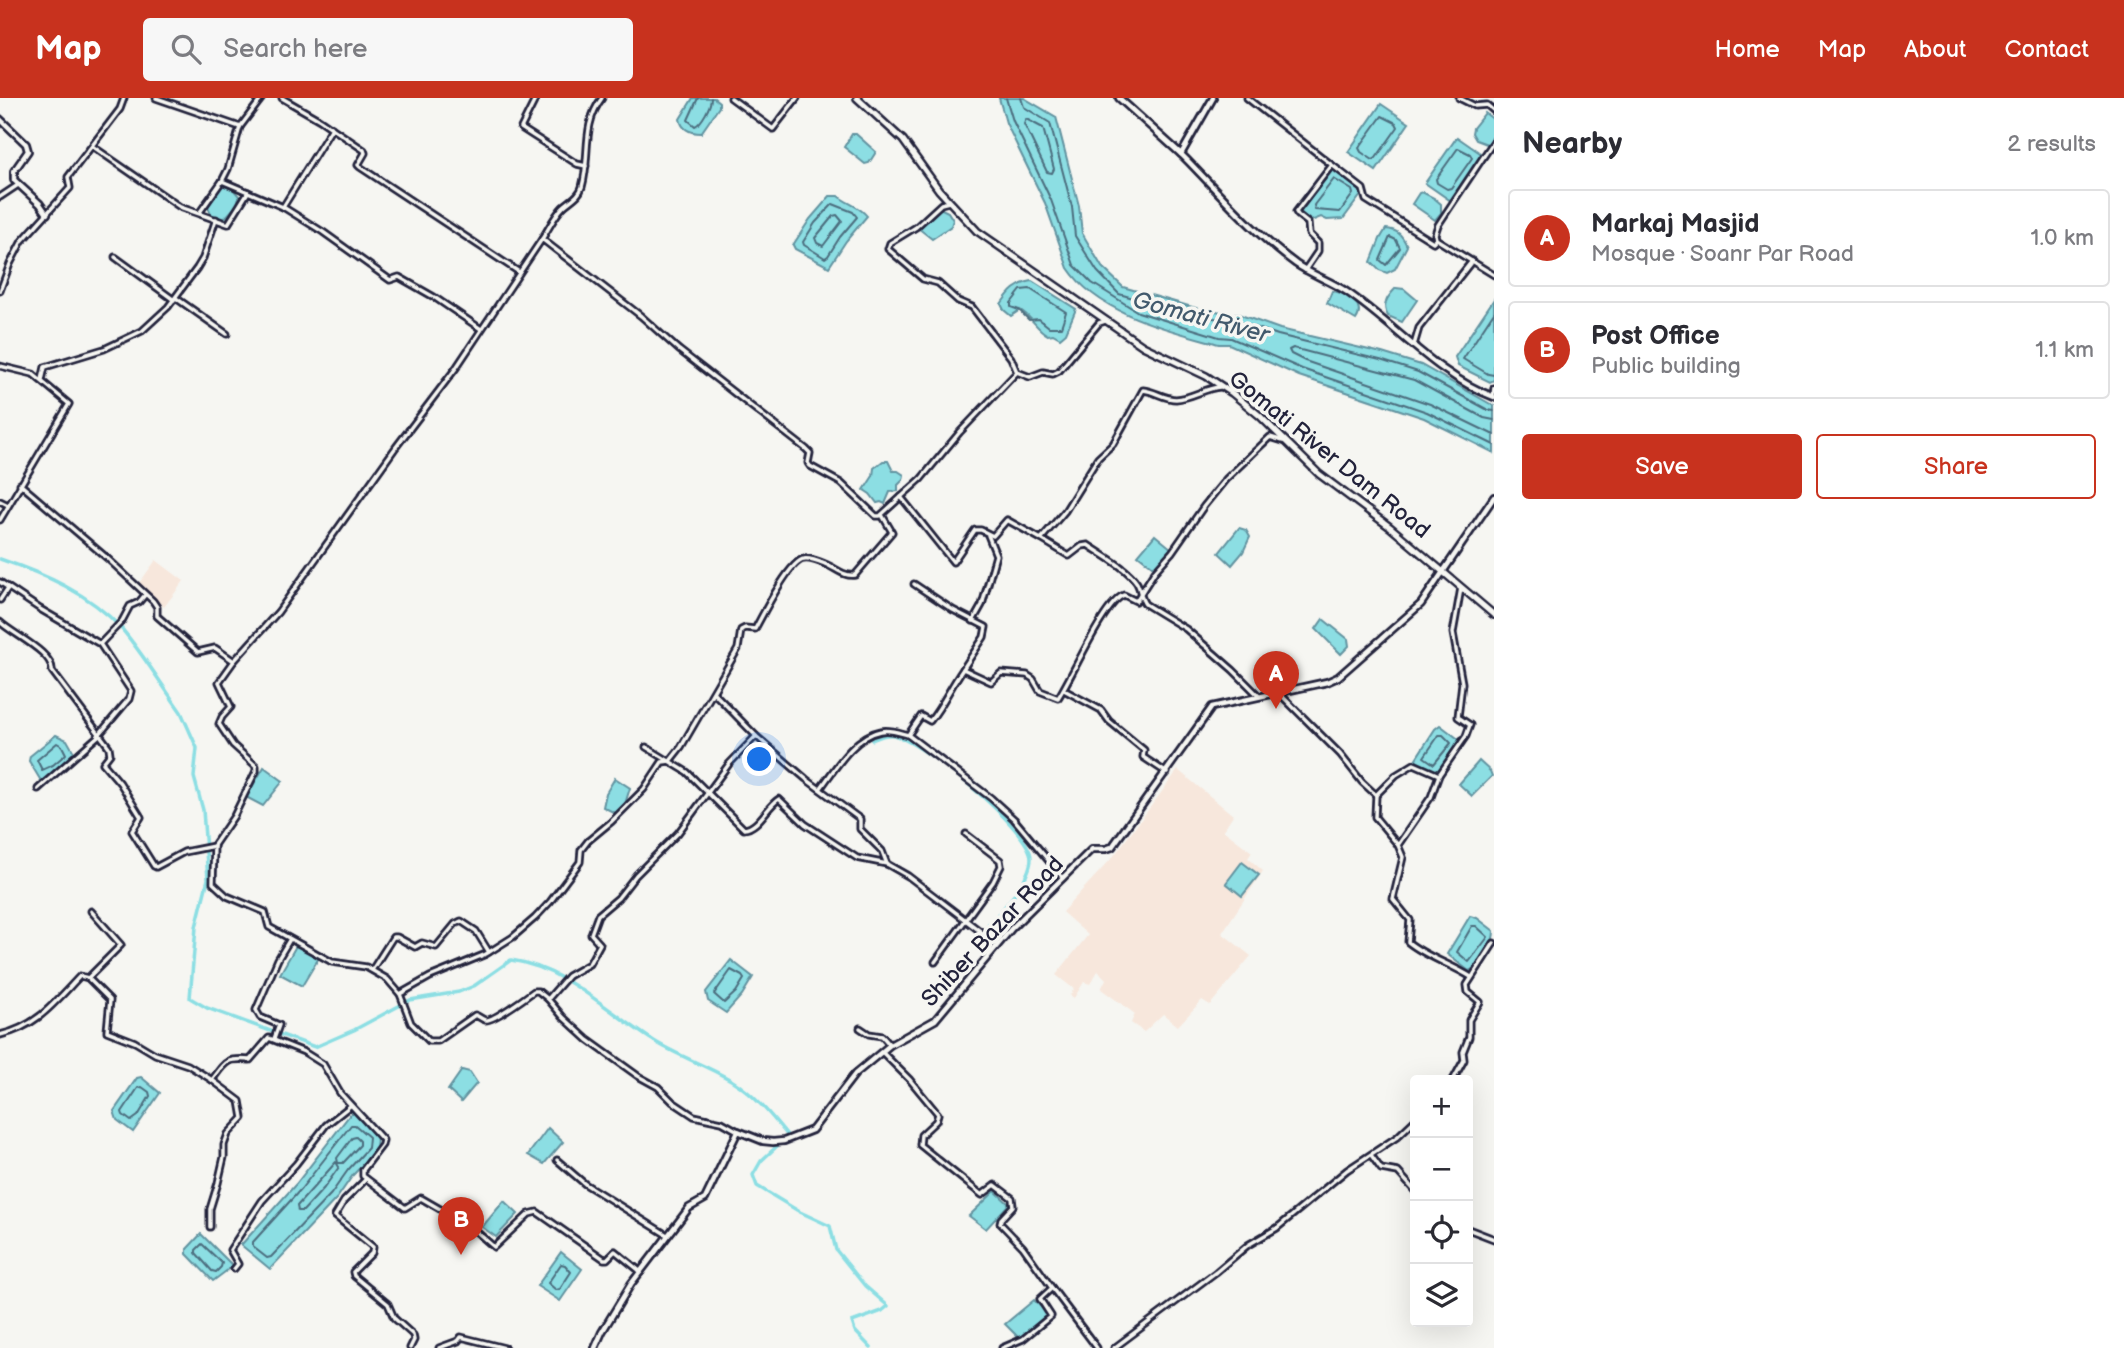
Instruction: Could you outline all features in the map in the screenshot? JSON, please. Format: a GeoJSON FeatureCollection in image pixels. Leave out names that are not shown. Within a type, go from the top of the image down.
{"type":"FeatureCollection","features":[{"type":"Feature","properties":{"kind":"main road","name":"Gomati River Dam Road"},"geometry":{"type":"LineString","coordinates":[[857,98],[903,140],[949,202],[977,231],[1143,346],[1225,388],[1260,416],[1319,474],[1367,508],[1494,615]]}},
{"type":"Feature","properties":{"kind":"street"},"geometry":{"type":"LineString","coordinates":[[0,291],[22,241],[70,188],[68,177],[120,109],[124,98]]}},
{"type":"Feature","properties":{"kind":"street"},"geometry":{"type":"LineString","coordinates":[[156,98],[240,127]]}},
{"type":"Feature","properties":{"kind":"street"},"geometry":{"type":"LineString","coordinates":[[200,212],[222,181],[240,127],[262,98]]}},
{"type":"Feature","properties":{"kind":"street"},"geometry":{"type":"LineString","coordinates":[[282,98],[364,150],[358,165],[360,167],[519,272]]}},
{"type":"Feature","properties":{"kind":"street"},"geometry":{"type":"LineString","coordinates":[[536,98],[521,128],[544,144],[586,166]]}},
{"type":"Feature","properties":{"kind":"street"},"geometry":{"type":"LineString","coordinates":[[595,1348],[623,1295],[689,1208],[705,1199],[738,1131],[719,1121],[694,1116],[673,1102],[658,1087],[638,1076],[589,1040],[538,991],[490,1020],[478,1015],[472,1016],[437,1042],[429,1041],[411,1023],[400,994],[387,979],[357,965],[336,964],[290,939],[268,925],[267,916],[261,910],[235,900],[213,883],[214,846],[234,816],[256,771],[256,766],[233,745],[219,723],[231,706],[219,682],[278,612],[456,368],[563,207],[581,191],[588,146],[587,128],[602,98]]}},
{"type":"Feature","properties":{"kind":"street"},"geometry":{"type":"LineString","coordinates":[[731,98],[773,129],[797,98]]}},
{"type":"Feature","properties":{"kind":"street"},"geometry":{"type":"LineString","coordinates":[[1119,98],[1181,154],[1277,249],[1305,270],[1348,292],[1414,347],[1465,383],[1493,396],[1494,388]]}},
{"type":"Feature","properties":{"kind":"street"},"geometry":{"type":"LineString","coordinates":[[1181,154],[1213,98]]}},
{"type":"Feature","properties":{"kind":"street"},"geometry":{"type":"LineString","coordinates":[[1247,98],[1364,189],[1366,200],[1431,242],[1436,239]]}},
{"type":"Feature","properties":{"kind":"street"},"geometry":{"type":"LineString","coordinates":[[1459,98],[1475,106],[1487,106],[1494,111]]}},
{"type":"Feature","properties":{"kind":"street"},"geometry":{"type":"LineString","coordinates":[[0,119],[26,144],[28,151],[14,171],[13,177],[47,214]]}},
{"type":"Feature","properties":{"kind":"street"},"geometry":{"type":"LineString","coordinates":[[283,207],[332,128]]}},
{"type":"Feature","properties":{"kind":"street"},"geometry":{"type":"LineString","coordinates":[[1436,239],[1438,225],[1494,141]]}},
{"type":"Feature","properties":{"kind":"street"},"geometry":{"type":"LineString","coordinates":[[92,146],[180,207],[230,224],[248,192]]}},
{"type":"Feature","properties":{"kind":"street"},"geometry":{"type":"LineString","coordinates":[[1305,270],[1316,254],[1318,243],[1309,234],[1308,223],[1297,212],[1332,165]]}},
{"type":"Feature","properties":{"kind":"street"},"geometry":{"type":"LineString","coordinates":[[222,181],[283,207],[390,280],[399,277],[481,329]]}},
{"type":"Feature","properties":{"kind":"street"},"geometry":{"type":"LineString","coordinates":[[0,197],[18,185]]}},
{"type":"Feature","properties":{"kind":"street"},"geometry":{"type":"LineString","coordinates":[[949,202],[942,204],[916,227],[890,243],[888,249],[923,279],[938,284],[958,301],[972,307],[1011,358],[1017,372],[1030,377],[1043,372],[1051,374],[1059,371],[1099,323],[1109,321]]}},
{"type":"Feature","properties":{"kind":"street"},"geometry":{"type":"LineString","coordinates":[[43,380],[45,367],[104,349],[142,331],[175,299],[203,258],[216,219]]}},
{"type":"Feature","properties":{"kind":"street"},"geometry":{"type":"LineString","coordinates":[[542,239],[806,449],[810,453],[810,466],[841,483],[879,517],[921,480],[960,432],[1017,372]]}},
{"type":"Feature","properties":{"kind":"street"},"geometry":{"type":"LineString","coordinates":[[1436,239],[1494,275]]}},
{"type":"Feature","properties":{"kind":"street"},"geometry":{"type":"LineString","coordinates":[[115,257],[227,334]]}},
{"type":"Feature","properties":{"kind":"street"},"geometry":{"type":"LineString","coordinates":[[1414,347],[1419,328],[1472,261]]}},
{"type":"Feature","properties":{"kind":"street"},"geometry":{"type":"LineString","coordinates":[[0,366],[21,370],[43,380],[68,401],[69,405],[0,520]]}},
{"type":"Feature","properties":{"kind":"street"},"geometry":{"type":"LineString","coordinates":[[1041,539],[1065,511],[1098,458],[1113,444],[1143,390],[1178,399],[1201,394],[1211,388],[1225,388]]}},
{"type":"Feature","properties":{"kind":"street"},"geometry":{"type":"LineString","coordinates":[[963,669],[991,682],[1001,673],[1027,676],[1033,679],[1040,691],[1058,698],[1104,615],[1119,597],[1125,595],[1134,602],[1140,598],[1155,571],[1226,479],[1270,437],[1285,442]]}},
{"type":"Feature","properties":{"kind":"street"},"geometry":{"type":"LineString","coordinates":[[20,484],[97,549],[156,605],[159,619],[198,652],[215,648],[234,661]]}},
{"type":"Feature","properties":{"kind":"street","name":"Shiber Bazar Road"},"geometry":{"type":"LineString","coordinates":[[738,1131],[768,1142],[779,1142],[809,1132],[855,1074],[890,1045],[935,1020],[997,944],[1092,849],[1112,847],[1212,707],[1327,682],[1339,677],[1417,608],[1494,497]]}},
{"type":"Feature","properties":{"kind":"street"},"geometry":{"type":"LineString","coordinates":[[901,498],[951,562],[955,561],[975,530],[981,530],[991,536],[996,534],[1007,520],[1069,556],[1082,546],[1091,547],[1133,578],[1145,604],[1186,629],[1259,696]]}},
{"type":"Feature","properties":{"kind":"street"},"geometry":{"type":"LineString","coordinates":[[0,501],[8,505]]}},
{"type":"Feature","properties":{"kind":"street"},"geometry":{"type":"LineString","coordinates":[[670,761],[738,649],[741,630],[755,629],[772,598],[798,561],[806,558],[827,564],[847,575],[855,575],[892,532],[882,515]]}},
{"type":"Feature","properties":{"kind":"street"},"geometry":{"type":"LineString","coordinates":[[973,621],[982,605],[996,555],[988,534]]}},
{"type":"Feature","properties":{"kind":"street"},"geometry":{"type":"LineString","coordinates":[[0,582],[100,644],[131,691],[129,699],[99,734],[38,789]]}},
{"type":"Feature","properties":{"kind":"street"},"geometry":{"type":"LineString","coordinates":[[908,735],[921,716],[930,721],[942,706],[948,690],[986,632],[983,625],[914,584]]}},
{"type":"Feature","properties":{"kind":"street"},"geometry":{"type":"LineString","coordinates":[[1398,845],[1431,797],[1439,775],[1466,736],[1470,725],[1458,717],[1462,683],[1453,633],[1462,586]]}},
{"type":"Feature","properties":{"kind":"street"},"geometry":{"type":"LineString","coordinates":[[0,600],[8,588]]}},
{"type":"Feature","properties":{"kind":"street"},"geometry":{"type":"LineString","coordinates":[[100,644],[122,621],[124,612],[145,595]]}},
{"type":"Feature","properties":{"kind":"street"},"geometry":{"type":"LineString","coordinates":[[0,621],[15,635],[42,651],[52,662],[52,671],[110,751],[103,763],[120,783],[141,817],[132,831],[153,866],[156,867],[192,849],[214,846]]}},
{"type":"Feature","properties":{"kind":"street"},"geometry":{"type":"LineString","coordinates":[[1064,690],[1101,710],[1109,721],[1144,750],[1143,757],[1167,773]]}},
{"type":"Feature","properties":{"kind":"street"},"geometry":{"type":"LineString","coordinates":[[714,692],[757,736],[806,779],[859,818],[860,829],[882,851],[887,864]]}},
{"type":"Feature","properties":{"kind":"street"},"geometry":{"type":"LineString","coordinates":[[1279,692],[1376,795]]}},
{"type":"Feature","properties":{"kind":"street"},"geometry":{"type":"LineString","coordinates":[[820,789],[840,761],[859,742],[879,730],[908,735],[1014,818],[1063,878]]}},
{"type":"Feature","properties":{"kind":"street"},"geometry":{"type":"LineString","coordinates":[[548,999],[568,976],[587,966],[596,954],[600,943],[590,934],[598,915],[618,898],[636,875],[678,833],[729,764],[757,736]]}},
{"type":"Feature","properties":{"kind":"street"},"geometry":{"type":"LineString","coordinates":[[646,747],[687,772],[742,828],[751,828],[779,799],[805,824],[857,858],[887,864],[908,876],[997,944]]}},
{"type":"Feature","properties":{"kind":"street"},"geometry":{"type":"LineString","coordinates":[[400,994],[513,937],[550,902],[580,862],[580,850],[588,841],[644,789],[662,762],[670,761]]}},
{"type":"Feature","properties":{"kind":"street"},"geometry":{"type":"LineString","coordinates":[[1439,775],[1413,764],[1396,775],[1376,795],[1375,817],[1398,845],[1403,857],[1393,899],[1409,920],[1408,942],[1471,977]]}},
{"type":"Feature","properties":{"kind":"street"},"geometry":{"type":"LineString","coordinates":[[935,962],[993,882],[1001,863],[966,834]]}},
{"type":"Feature","properties":{"kind":"street"},"geometry":{"type":"LineString","coordinates":[[88,978],[121,945],[91,911]]}},
{"type":"Feature","properties":{"kind":"street"},"geometry":{"type":"LineString","coordinates":[[372,971],[393,937],[415,947],[424,943],[436,947],[455,924],[461,921],[476,930],[489,951]]}},
{"type":"Feature","properties":{"kind":"street"},"geometry":{"type":"LineString","coordinates":[[274,1039],[279,1025],[260,1017],[256,1010],[278,959],[290,939]]}},
{"type":"Feature","properties":{"kind":"street"},"geometry":{"type":"LineString","coordinates":[[1456,1075],[1464,1060],[1463,1052],[1469,1037],[1469,1020],[1480,1002],[1466,990],[1471,977],[1494,943]]}},
{"type":"Feature","properties":{"kind":"street"},"geometry":{"type":"LineString","coordinates":[[0,1035],[42,1016],[80,975],[88,978],[110,1000],[107,1031],[135,1042],[155,1054],[187,1065],[240,1101],[243,1118],[228,1134],[224,1145],[224,1157],[210,1209],[210,1227]]}},
{"type":"Feature","properties":{"kind":"street"},"geometry":{"type":"LineString","coordinates":[[860,1028],[869,1034],[882,1036],[890,1045]]}},
{"type":"Feature","properties":{"kind":"street"},"geometry":{"type":"LineString","coordinates":[[212,1080],[224,1064],[238,1058],[250,1060],[264,1041],[274,1039],[306,1053],[323,1064],[332,1083],[350,1106],[383,1140],[362,1174],[405,1208],[421,1198],[440,1209],[452,1212],[491,1246],[496,1247],[529,1214],[537,1212],[604,1259],[615,1251],[641,1272]]}},
{"type":"Feature","properties":{"kind":"street"},"geometry":{"type":"LineString","coordinates":[[882,1052],[938,1114],[936,1121],[921,1135],[920,1145],[982,1195],[995,1185],[1012,1198],[1013,1206],[1000,1223],[1023,1247],[1097,1348]]}},
{"type":"Feature","properties":{"kind":"street"},"geometry":{"type":"LineString","coordinates":[[234,1269],[238,1264],[230,1250],[252,1214],[326,1125],[350,1106]]}},
{"type":"Feature","properties":{"kind":"street"},"geometry":{"type":"LineString","coordinates":[[1114,1348],[1248,1245],[1277,1228],[1347,1170],[1410,1124]]}},
{"type":"Feature","properties":{"kind":"street"},"geometry":{"type":"LineString","coordinates":[[1371,1154],[1381,1169],[1398,1172],[1410,1185]]}},
{"type":"Feature","properties":{"kind":"street"},"geometry":{"type":"LineString","coordinates":[[557,1160],[585,1184],[669,1237]]}},
{"type":"Feature","properties":{"kind":"street"},"geometry":{"type":"LineString","coordinates":[[366,1179],[344,1200],[335,1216],[373,1247],[372,1253],[353,1274],[388,1304],[394,1318],[413,1335],[410,1348]]}},
{"type":"Feature","properties":{"kind":"street"},"geometry":{"type":"LineString","coordinates":[[1473,1230],[1494,1239]]}},
{"type":"Feature","properties":{"kind":"street"},"geometry":{"type":"LineString","coordinates":[[1002,1348],[1023,1339],[1051,1316],[1040,1299],[1052,1288]]}},
{"type":"Feature","properties":{"kind":"street"},"geometry":{"type":"LineString","coordinates":[[439,1348],[461,1337],[505,1348]]}},
{"type":"Feature","properties":{"kind":"shaded area"},"geometry":{"type":"Polygon","coordinates":[[[156,560],[184,581],[164,607],[137,586],[156,560]]]}},
{"type":"Feature","properties":{"kind":"shaded area"},"geometry":{"type":"Polygon","coordinates":[[[1178,770],[1233,815],[1223,830],[1252,852],[1248,858],[1263,871],[1222,933],[1251,956],[1210,1005],[1202,1000],[1178,1026],[1163,1014],[1144,1032],[1131,1023],[1135,1014],[1101,989],[1106,979],[1098,971],[1090,984],[1084,982],[1074,998],[1070,995],[1074,989],[1056,975],[1088,935],[1062,912],[1113,857],[1178,770]]]}},
{"type":"Feature","properties":{"kind":"water"},"geometry":{"type":"Polygon","coordinates":[[[693,98],[714,98],[719,102],[719,107],[701,133],[687,130],[680,119],[693,98]]]}},
{"type":"Feature","properties":{"kind":"water","name":"Gomati River"},"geometry":{"type":"Polygon","coordinates":[[[999,98],[1024,98],[1056,117],[1079,206],[1082,233],[1102,267],[1123,287],[1199,309],[1238,314],[1280,329],[1421,365],[1494,406],[1494,453],[1424,418],[1299,376],[1229,344],[1219,344],[1157,326],[1116,309],[1097,297],[1081,284],[1068,268],[1045,203],[1006,123],[999,98]]]}},
{"type":"Feature","properties":{"kind":"water"},"geometry":{"type":"Polygon","coordinates":[[[1381,104],[1409,123],[1376,171],[1348,152],[1381,104]]]}},
{"type":"Feature","properties":{"kind":"water"},"geometry":{"type":"Polygon","coordinates":[[[1485,113],[1494,120],[1494,138],[1487,144],[1476,140],[1472,133],[1485,113]]]}},
{"type":"Feature","properties":{"kind":"water"},"geometry":{"type":"Polygon","coordinates":[[[852,134],[856,134],[876,152],[869,163],[865,164],[844,147],[852,134]]]}},
{"type":"Feature","properties":{"kind":"water"},"geometry":{"type":"Polygon","coordinates":[[[1457,137],[1483,155],[1451,201],[1425,183],[1457,137]]]}},
{"type":"Feature","properties":{"kind":"water"},"geometry":{"type":"Polygon","coordinates":[[[1333,168],[1364,191],[1343,219],[1327,220],[1321,217],[1311,221],[1300,212],[1333,168]]]}},
{"type":"Feature","properties":{"kind":"water"},"geometry":{"type":"Polygon","coordinates":[[[223,184],[239,196],[237,205],[223,220],[212,216],[208,207],[223,184]]]}},
{"type":"Feature","properties":{"kind":"water"},"geometry":{"type":"Polygon","coordinates":[[[1422,192],[1441,204],[1441,213],[1435,220],[1412,204],[1422,192]]]}},
{"type":"Feature","properties":{"kind":"water"},"geometry":{"type":"Polygon","coordinates":[[[830,196],[838,196],[867,216],[829,267],[795,249],[793,245],[810,219],[830,196]]]}},
{"type":"Feature","properties":{"kind":"water"},"geometry":{"type":"Polygon","coordinates":[[[938,207],[948,212],[953,220],[951,226],[932,239],[918,228],[938,207]]]}},
{"type":"Feature","properties":{"kind":"water"},"geometry":{"type":"Polygon","coordinates":[[[1386,229],[1399,234],[1407,246],[1395,269],[1387,273],[1371,262],[1386,229]]]}},
{"type":"Feature","properties":{"kind":"water"},"geometry":{"type":"Polygon","coordinates":[[[1032,281],[1076,309],[1066,333],[1060,338],[1044,333],[1020,310],[1011,316],[1001,304],[1014,289],[1032,281]]]}},
{"type":"Feature","properties":{"kind":"water"},"geometry":{"type":"Polygon","coordinates":[[[1396,288],[1404,289],[1417,300],[1402,322],[1388,316],[1385,308],[1388,297],[1396,288]]]}},
{"type":"Feature","properties":{"kind":"water"},"geometry":{"type":"Polygon","coordinates":[[[1332,291],[1344,294],[1354,301],[1359,309],[1356,320],[1327,303],[1332,291]]]}},
{"type":"Feature","properties":{"kind":"water"},"geometry":{"type":"Polygon","coordinates":[[[1494,299],[1494,380],[1490,382],[1458,366],[1455,357],[1494,299]]]}},
{"type":"Feature","properties":{"kind":"water"},"geometry":{"type":"Polygon","coordinates":[[[883,461],[888,461],[893,471],[904,475],[898,485],[898,491],[890,492],[885,504],[877,503],[864,490],[873,476],[874,468],[883,461]]]}},
{"type":"Feature","properties":{"kind":"water"},"geometry":{"type":"Polygon","coordinates":[[[1239,528],[1246,530],[1250,537],[1243,552],[1232,565],[1219,553],[1239,528]]]}},
{"type":"Feature","properties":{"kind":"water"},"geometry":{"type":"Polygon","coordinates":[[[1155,535],[1172,549],[1156,566],[1152,566],[1138,555],[1155,535]]]}},
{"type":"Feature","properties":{"kind":"water"},"geometry":{"type":"Polygon","coordinates":[[[1323,619],[1348,639],[1349,646],[1341,654],[1316,629],[1323,619]]]}},
{"type":"Feature","properties":{"kind":"water"},"geometry":{"type":"Polygon","coordinates":[[[1440,725],[1461,741],[1437,773],[1415,760],[1440,725]]]}},
{"type":"Feature","properties":{"kind":"water"},"geometry":{"type":"Polygon","coordinates":[[[56,735],[67,740],[75,754],[58,771],[41,781],[29,761],[30,756],[56,735]]]}},
{"type":"Feature","properties":{"kind":"water"},"geometry":{"type":"Polygon","coordinates":[[[1479,761],[1492,776],[1472,796],[1459,784],[1479,761]]]}},
{"type":"Feature","properties":{"kind":"water"},"geometry":{"type":"Polygon","coordinates":[[[264,767],[283,781],[263,806],[246,797],[264,767]]]}},
{"type":"Feature","properties":{"kind":"water"},"geometry":{"type":"Polygon","coordinates":[[[615,778],[630,788],[625,804],[617,814],[603,807],[606,793],[615,778]]]}},
{"type":"Feature","properties":{"kind":"water"},"geometry":{"type":"Polygon","coordinates":[[[1242,862],[1259,875],[1242,896],[1226,883],[1242,862]]]}},
{"type":"Feature","properties":{"kind":"water"},"geometry":{"type":"Polygon","coordinates":[[[1470,916],[1494,931],[1486,954],[1469,971],[1447,954],[1470,916]]]}},
{"type":"Feature","properties":{"kind":"water"},"geometry":{"type":"Polygon","coordinates":[[[297,944],[320,956],[302,986],[280,974],[297,944]]]}},
{"type":"Feature","properties":{"kind":"water"},"geometry":{"type":"Polygon","coordinates":[[[731,960],[753,977],[726,1013],[708,1001],[706,992],[731,960]]]}},
{"type":"Feature","properties":{"kind":"water"},"geometry":{"type":"Polygon","coordinates":[[[462,1070],[470,1072],[477,1083],[461,1102],[448,1090],[462,1070]]]}},
{"type":"Feature","properties":{"kind":"water"},"geometry":{"type":"Polygon","coordinates":[[[141,1077],[160,1093],[133,1132],[117,1120],[114,1111],[137,1078],[141,1077]]]}},
{"type":"Feature","properties":{"kind":"water"},"geometry":{"type":"Polygon","coordinates":[[[352,1112],[377,1135],[376,1151],[353,1175],[337,1198],[270,1269],[241,1245],[296,1184],[352,1112]]]}},
{"type":"Feature","properties":{"kind":"water"},"geometry":{"type":"Polygon","coordinates":[[[548,1128],[563,1142],[544,1164],[528,1155],[548,1128]]]}},
{"type":"Feature","properties":{"kind":"water"},"geometry":{"type":"Polygon","coordinates":[[[995,1191],[1009,1204],[986,1229],[969,1216],[995,1191]]]}},
{"type":"Feature","properties":{"kind":"water"},"geometry":{"type":"Polygon","coordinates":[[[504,1201],[518,1214],[496,1237],[482,1227],[504,1201]]]}},
{"type":"Feature","properties":{"kind":"water"},"geometry":{"type":"Polygon","coordinates":[[[201,1234],[233,1266],[213,1281],[187,1254],[187,1249],[201,1234]]]}},
{"type":"Feature","properties":{"kind":"water"},"geometry":{"type":"Polygon","coordinates":[[[561,1252],[582,1269],[560,1301],[537,1286],[561,1252]]]}},
{"type":"Feature","properties":{"kind":"water"},"geometry":{"type":"Polygon","coordinates":[[[1034,1300],[1048,1314],[1020,1339],[1005,1324],[1034,1300]]]}},
{"type":"Feature","properties":{"kind":"waterway"},"geometry":{"type":"LineString","coordinates":[[0,559],[65,586],[95,605],[121,628],[181,712],[197,748],[194,777],[203,810],[208,879],[196,927],[190,998],[207,1008],[315,1047],[410,1000],[459,992],[474,986],[511,960],[531,965],[568,981],[654,1041],[731,1080],[755,1098],[775,1120],[788,1136],[761,1161],[753,1175],[757,1186],[800,1212],[830,1226],[836,1250],[865,1286],[888,1306],[882,1311],[852,1322],[855,1331],[871,1348]]}},
{"type":"Feature","properties":{"kind":"waterway"},"geometry":{"type":"LineString","coordinates":[[872,740],[893,735],[926,752],[972,787],[1013,827],[1026,845],[1031,858],[1026,875],[1015,894],[988,925]]}},
{"type":"Feature","properties":{"kind":"place","name":"Markaj Masjid"},"geometry":{"type":"Point","coordinates":[1276,709]}},
{"type":"Feature","properties":{"kind":"place","name":"Post Office"},"geometry":{"type":"Point","coordinates":[461,1255]}}]}
